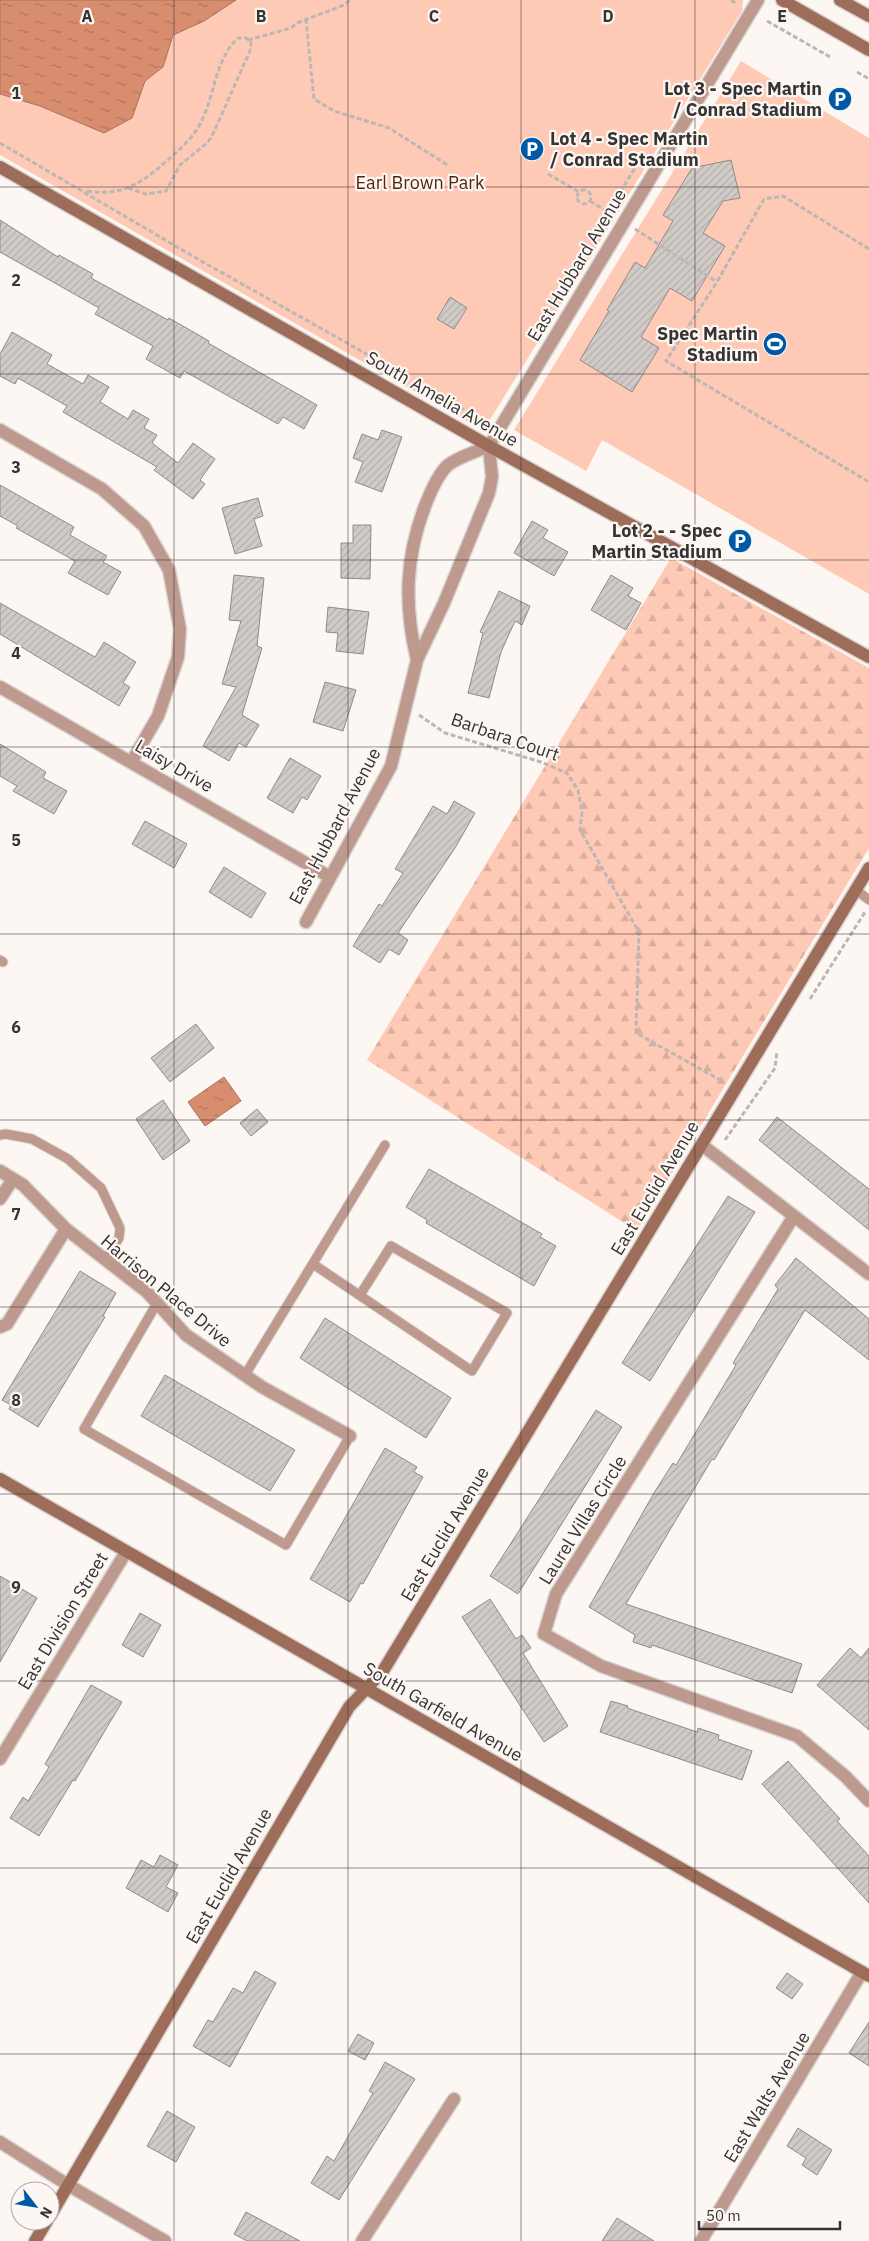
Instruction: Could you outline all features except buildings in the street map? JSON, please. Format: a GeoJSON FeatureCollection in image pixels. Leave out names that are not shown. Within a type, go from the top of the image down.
{"type":"FeatureCollection","features":[{"type":"Feature","properties":{"kind":"street","name":"East Hubbard Avenue"},"geometry":{"type":"LineString","coordinates":[[417,660],[409,628],[410,563],[416,529],[431,490],[448,466],[488,446],[758,0]]}},
{"type":"Feature","properties":{"kind":"street"},"geometry":{"type":"LineString","coordinates":[[782,0],[869,50]]}},
{"type":"Feature","properties":{"kind":"street"},"geometry":{"type":"LineString","coordinates":[[840,0],[869,16]]}},
{"type":"Feature","properties":{"kind":"street","name":"South Amelia Avenue"},"geometry":{"type":"LineString","coordinates":[[0,168],[488,446],[869,657]]}},
{"type":"Feature","properties":{"kind":"street"},"geometry":{"type":"LineString","coordinates":[[0,430],[102,489],[144,526],[168,570],[180,629],[178,658],[158,716],[132,761]]}},
{"type":"Feature","properties":{"kind":"street","name":"East Hubbard Avenue"},"geometry":{"type":"LineString","coordinates":[[306,922],[391,766],[417,660],[444,603],[489,493],[492,477],[488,446]]}},
{"type":"Feature","properties":{"kind":"street","name":"Laisy Drive"},"geometry":{"type":"LineString","coordinates":[[0,687],[330,876]]}},
{"type":"Feature","properties":{"kind":"street","name":"East Euclid Avenue"},"geometry":{"type":"LineString","coordinates":[[60,2199],[349,1707],[383,1671],[869,868]]}},
{"type":"Feature","properties":{"kind":"street"},"geometry":{"type":"LineString","coordinates":[[702,1145],[869,1274]]}},
{"type":"Feature","properties":{"kind":"street","name":"Harrison Place Drive"},"geometry":{"type":"LineString","coordinates":[[0,1171],[23,1185],[66,1230],[147,1292],[186,1334],[245,1375],[350,1436]]}},
{"type":"Feature","properties":{"kind":"street"},"geometry":{"type":"LineString","coordinates":[[0,1198],[13,1179]]}},
{"type":"Feature","properties":{"kind":"street","name":"Laurel Villas Circle"},"geometry":{"type":"LineString","coordinates":[[794,1216],[556,1594],[544,1634],[601,1666],[797,1736],[845,1776],[869,1801]]}},
{"type":"Feature","properties":{"kind":"street"},"geometry":{"type":"LineString","coordinates":[[0,1327],[7,1324],[66,1230]]}},
{"type":"Feature","properties":{"kind":"street","name":"South Garfield Avenue"},"geometry":{"type":"LineString","coordinates":[[0,1479],[866,1974]]}},
{"type":"Feature","properties":{"kind":"street","name":"East Division Street"},"geometry":{"type":"LineString","coordinates":[[0,1759],[126,1552]]}},
{"type":"Feature","properties":{"kind":"street","name":"East Walts Avenue"},"geometry":{"type":"LineString","coordinates":[[701,2241],[866,1974]]}},
{"type":"Feature","properties":{"kind":"street"},"geometry":{"type":"LineString","coordinates":[[362,2241],[454,2098]]}},
{"type":"Feature","properties":{"kind":"street"},"geometry":{"type":"LineString","coordinates":[[0,2142],[68,2185],[165,2241]]}},
{"type":"Feature","properties":{"kind":"lane"},"geometry":{"type":"LineString","coordinates":[[856,890],[869,900]]}},
{"type":"Feature","properties":{"kind":"lane"},"geometry":{"type":"LineString","coordinates":[[0,1135],[6,1134],[32,1140],[68,1159],[101,1188],[120,1228],[120,1238],[105,1260]]}},
{"type":"Feature","properties":{"kind":"lane"},"geometry":{"type":"LineString","coordinates":[[245,1375],[385,1146]]}},
{"type":"Feature","properties":{"kind":"lane"},"geometry":{"type":"LineString","coordinates":[[312,1264],[472,1371],[507,1313],[391,1246],[360,1296]]}},
{"type":"Feature","properties":{"kind":"lane"},"geometry":{"type":"LineString","coordinates":[[157,1303],[84,1429],[286,1545],[350,1436]]}},
{"type":"Feature","properties":{"kind":"path"},"geometry":{"type":"LineString","coordinates":[[84,191],[103,194],[128,188],[144,181],[189,140],[202,121],[225,52],[238,38],[248,40],[291,28],[306,19],[344,5],[350,0]]}},
{"type":"Feature","properties":{"kind":"path"},"geometry":{"type":"LineString","coordinates":[[306,19],[314,99],[334,111],[388,128],[449,166]]}},
{"type":"Feature","properties":{"kind":"path"},"geometry":{"type":"LineString","coordinates":[[767,21],[832,58]]}},
{"type":"Feature","properties":{"kind":"path"},"geometry":{"type":"LineString","coordinates":[[128,188],[146,194],[166,191],[180,165],[207,143],[250,51],[250,42],[248,40]]}},
{"type":"Feature","properties":{"kind":"path"},"geometry":{"type":"LineString","coordinates":[[857,72],[869,79]]}},
{"type":"Feature","properties":{"kind":"path"},"geometry":{"type":"LineString","coordinates":[[0,143],[196,258],[409,380],[455,404],[487,426]]}},
{"type":"Feature","properties":{"kind":"path"},"geometry":{"type":"LineString","coordinates":[[548,174],[579,192],[583,190],[590,192],[590,201]]}},
{"type":"Feature","properties":{"kind":"path"},"geometry":{"type":"LineString","coordinates":[[579,192],[577,199],[580,203],[587,204],[590,201]]}},
{"type":"Feature","properties":{"kind":"path"},"geometry":{"type":"LineString","coordinates":[[869,249],[783,196],[764,199],[717,282],[666,361],[869,482]]}},
{"type":"Feature","properties":{"kind":"path"},"geometry":{"type":"LineString","coordinates":[[590,201],[606,211]]}},
{"type":"Feature","properties":{"kind":"path"},"geometry":{"type":"LineString","coordinates":[[633,228],[717,282]]}},
{"type":"Feature","properties":{"kind":"path","name":"Barbara Court"},"geometry":{"type":"LineString","coordinates":[[406,706],[445,733],[542,762],[567,773],[578,790],[582,812],[580,830],[639,932],[636,1033],[736,1089]]}},
{"type":"Feature","properties":{"kind":"path"},"geometry":{"type":"LineString","coordinates":[[808,1002],[869,906]]}},
{"type":"Feature","properties":{"kind":"path"},"geometry":{"type":"LineString","coordinates":[[725,1140],[774,1068],[778,1051],[783,1043]]}},
{"type":"Feature","properties":{"kind":"green space","name":"Earl Brown Park"},"geometry":{"type":"Polygon","coordinates":[[[0,0],[743,0],[742,11],[491,418],[482,425],[475,426],[0,155],[0,0]]]}},
{"type":"Feature","properties":{"kind":"green space","name":"Spec Martin Stadium"},"geometry":{"type":"Polygon","coordinates":[[[741,61],[869,138],[869,594],[602,440],[586,471],[514,430],[741,61]]]}},
{"type":"Feature","properties":{"kind":"green space"},"geometry":{"type":"Polygon","coordinates":[[[671,558],[869,668],[869,848],[637,1231],[367,1060],[671,558]]]}},
{"type":"Feature","properties":{"kind":"water"},"geometry":{"type":"Polygon","coordinates":[[[0,0],[236,0],[204,21],[173,35],[163,67],[145,81],[132,118],[104,133],[40,106],[0,94],[0,0]]]}},
{"type":"Feature","properties":{"kind":"water"},"geometry":{"type":"Polygon","coordinates":[[[224,1077],[241,1101],[205,1126],[188,1102],[224,1077]]]}},
{"type":"Feature","properties":{"kind":"place","name":"Lot 3 - Spec Martin / Conrad Stadium"},"geometry":{"type":"Point","coordinates":[840,99]}},
{"type":"Feature","properties":{"kind":"place","name":"Lot 4 - Spec Martin / Conrad Stadium"},"geometry":{"type":"Point","coordinates":[532,149]}},
{"type":"Feature","properties":{"kind":"place","name":"Spec Martin Stadium"},"geometry":{"type":"Point","coordinates":[775,344]}},
{"type":"Feature","properties":{"kind":"place","name":"Lot 2 - - Spec Martin Stadium"},"geometry":{"type":"Point","coordinates":[740,541]}}]}
